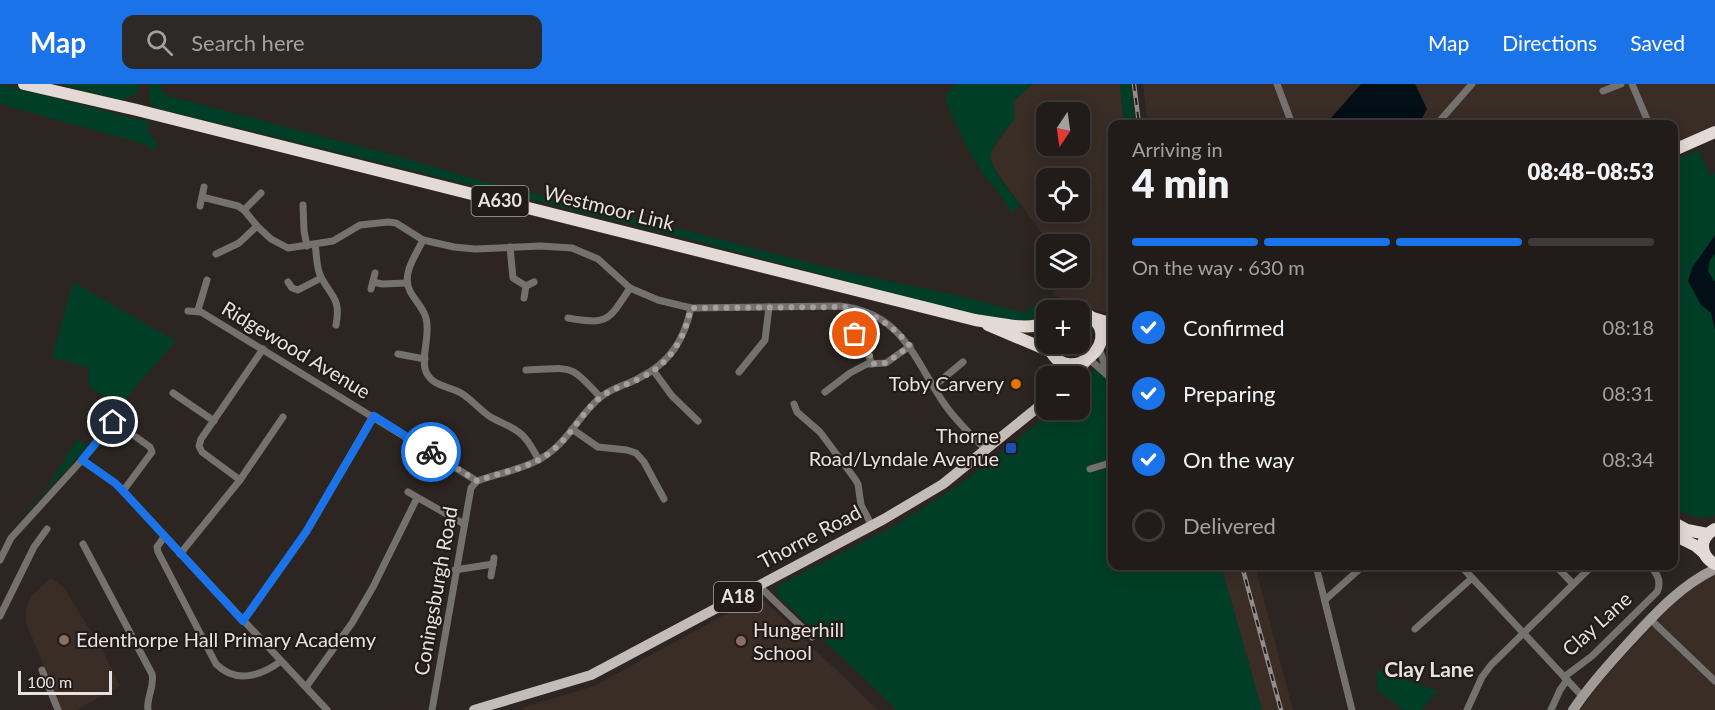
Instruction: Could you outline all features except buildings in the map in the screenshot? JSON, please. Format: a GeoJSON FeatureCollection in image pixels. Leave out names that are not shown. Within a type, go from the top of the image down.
{"type":"FeatureCollection","features":[{"type":"Feature","properties":{"kind":"highway","name":"Westmoor Link"},"geometry":{"type":"LineString","coordinates":[[24,84],[137,110],[975,320],[1036,344]]}},
{"type":"Feature","properties":{"kind":"highway"},"geometry":{"type":"LineString","coordinates":[[1678,148],[1715,132]]}},
{"type":"Feature","properties":{"kind":"highway"},"geometry":{"type":"LineString","coordinates":[[1090,316],[1108,322]]}},
{"type":"Feature","properties":{"kind":"highway"},"geometry":{"type":"LineString","coordinates":[[1093,318],[1100,331],[1100,346]]}},
{"type":"Feature","properties":{"kind":"highway","name":"Westmoor Link"},"geometry":{"type":"LineString","coordinates":[[975,320],[1028,326],[1036,324]]}},
{"type":"Feature","properties":{"kind":"highway"},"geometry":{"type":"LineString","coordinates":[[1088,360],[1100,346],[1108,342]]}},
{"type":"Feature","properties":{"kind":"highway","name":"Westmoor Link"},"geometry":{"type":"LineString","coordinates":[[1056,354],[1066,363],[1075,364],[1088,360]]}},
{"type":"Feature","properties":{"kind":"highway"},"geometry":{"type":"LineString","coordinates":[[1678,525],[1687,530],[1711,532]]}},
{"type":"Feature","properties":{"kind":"highway"},"geometry":{"type":"LineString","coordinates":[[1708,558],[1703,543],[1711,532]]}},
{"type":"Feature","properties":{"kind":"highway"},"geometry":{"type":"LineString","coordinates":[[1678,537],[1696,546],[1708,558]]}},
{"type":"Feature","properties":{"kind":"main road"},"geometry":{"type":"LineString","coordinates":[[1082,366],[1088,360]]}},
{"type":"Feature","properties":{"kind":"main road","name":"Thorne Road"},"geometry":{"type":"LineString","coordinates":[[474,710],[591,675],[872,526],[943,484],[1036,408]]}},
{"type":"Feature","properties":{"kind":"street"},"geometry":{"type":"LineString","coordinates":[[1277,84],[1290,120]]}},
{"type":"Feature","properties":{"kind":"street"},"geometry":{"type":"LineString","coordinates":[[1440,120],[1472,84]]}},
{"type":"Feature","properties":{"kind":"street"},"geometry":{"type":"LineString","coordinates":[[1604,91],[1621,84]]}},
{"type":"Feature","properties":{"kind":"street"},"geometry":{"type":"LineString","coordinates":[[1632,84],[1647,120]]}},
{"type":"Feature","properties":{"kind":"street"},"geometry":{"type":"LineString","coordinates":[[200,206],[204,187]]}},
{"type":"Feature","properties":{"kind":"street"},"geometry":{"type":"LineString","coordinates":[[244,210],[261,192]]}},
{"type":"Feature","properties":{"kind":"street"},"geometry":{"type":"LineString","coordinates":[[202,197],[231,203],[244,210],[257,226],[282,246],[295,248],[333,241],[360,225],[388,222],[396,223],[423,240],[454,247],[561,247],[583,252],[598,260],[630,288],[658,300],[691,308],[840,306],[861,311],[888,324],[910,346],[952,414],[986,450]]}},
{"type":"Feature","properties":{"kind":"street"},"geometry":{"type":"LineString","coordinates":[[303,205],[304,231],[311,245],[321,278],[336,300],[338,311],[336,325]]}},
{"type":"Feature","properties":{"kind":"street"},"geometry":{"type":"LineString","coordinates":[[216,254],[239,243],[257,226]]}},
{"type":"Feature","properties":{"kind":"street"},"geometry":{"type":"LineString","coordinates":[[423,240],[407,274],[407,283],[420,304],[428,324],[425,368],[430,379],[461,393],[488,415],[518,431],[540,460]]}},
{"type":"Feature","properties":{"kind":"street"},"geometry":{"type":"LineString","coordinates":[[510,247],[513,278],[526,286]]}},
{"type":"Feature","properties":{"kind":"street"},"geometry":{"type":"LineString","coordinates":[[227,249],[232,258]]}},
{"type":"Feature","properties":{"kind":"street"},"geometry":{"type":"LineString","coordinates":[[375,273],[372,286],[407,283]]}},
{"type":"Feature","properties":{"kind":"street"},"geometry":{"type":"LineString","coordinates":[[288,282],[292,288],[298,290],[321,278]]}},
{"type":"Feature","properties":{"kind":"street"},"geometry":{"type":"LineString","coordinates":[[198,310],[207,280]]}},
{"type":"Feature","properties":{"kind":"street"},"geometry":{"type":"LineString","coordinates":[[526,286],[534,282]]}},
{"type":"Feature","properties":{"kind":"street"},"geometry":{"type":"LineString","coordinates":[[524,298],[526,286]]}},
{"type":"Feature","properties":{"kind":"street"},"geometry":{"type":"LineString","coordinates":[[568,318],[593,322],[605,320],[614,312],[630,288]]}},
{"type":"Feature","properties":{"kind":"street"},"geometry":{"type":"LineString","coordinates":[[739,372],[765,340],[770,307]]}},
{"type":"Feature","properties":{"kind":"street"},"geometry":{"type":"LineString","coordinates":[[477,481],[540,460],[553,451],[589,406],[600,397],[653,370],[665,361],[682,339],[691,308]]}},
{"type":"Feature","properties":{"kind":"street","name":"Ridgewood Avenue"},"geometry":{"type":"LineString","coordinates":[[188,311],[198,310],[477,481]]}},
{"type":"Feature","properties":{"kind":"street"},"geometry":{"type":"LineString","coordinates":[[848,327],[869,351],[872,364]]}},
{"type":"Feature","properties":{"kind":"street"},"geometry":{"type":"LineString","coordinates":[[846,342],[855,334]]}},
{"type":"Feature","properties":{"kind":"street"},"geometry":{"type":"LineString","coordinates":[[825,392],[850,373],[867,364],[886,363],[910,346]]}},
{"type":"Feature","properties":{"kind":"street"},"geometry":{"type":"LineString","coordinates":[[1100,346],[1107,373]]}},
{"type":"Feature","properties":{"kind":"street"},"geometry":{"type":"LineString","coordinates":[[240,480],[202,452],[199,446],[263,349]]}},
{"type":"Feature","properties":{"kind":"street"},"geometry":{"type":"LineString","coordinates":[[398,354],[425,359]]}},
{"type":"Feature","properties":{"kind":"street"},"geometry":{"type":"LineString","coordinates":[[1088,360],[1107,373]]}},
{"type":"Feature","properties":{"kind":"street"},"geometry":{"type":"LineString","coordinates":[[934,386],[963,362]]}},
{"type":"Feature","properties":{"kind":"street"},"geometry":{"type":"LineString","coordinates":[[526,370],[558,367],[571,370],[583,378],[600,397]]}},
{"type":"Feature","properties":{"kind":"street"},"geometry":{"type":"LineString","coordinates":[[653,370],[672,396],[698,421]]}},
{"type":"Feature","properties":{"kind":"street"},"geometry":{"type":"LineString","coordinates":[[173,393],[214,421]]}},
{"type":"Feature","properties":{"kind":"street"},"geometry":{"type":"LineString","coordinates":[[794,404],[797,412],[820,432],[855,479],[861,505],[872,526]]}},
{"type":"Feature","properties":{"kind":"street"},"geometry":{"type":"LineString","coordinates":[[243,621],[306,532],[374,416]]}},
{"type":"Feature","properties":{"kind":"street"},"geometry":{"type":"LineString","coordinates":[[180,554],[240,480],[283,417]]}},
{"type":"Feature","properties":{"kind":"street"},"geometry":{"type":"LineString","coordinates":[[0,560],[11,538],[82,460],[113,422]]}},
{"type":"Feature","properties":{"kind":"street"},"geometry":{"type":"LineString","coordinates":[[572,429],[598,447],[636,453],[644,462],[665,501]]}},
{"type":"Feature","properties":{"kind":"street"},"geometry":{"type":"LineString","coordinates":[[123,491],[152,452],[150,447],[135,436]]}},
{"type":"Feature","properties":{"kind":"street"},"geometry":{"type":"LineString","coordinates":[[82,460],[123,491],[327,710]]}},
{"type":"Feature","properties":{"kind":"street"},"geometry":{"type":"LineString","coordinates":[[1090,469],[1108,464]]}},
{"type":"Feature","properties":{"kind":"street","name":"Coningsburgh Road"},"geometry":{"type":"LineString","coordinates":[[432,710],[471,488],[477,481]]}},
{"type":"Feature","properties":{"kind":"street"},"geometry":{"type":"LineString","coordinates":[[408,492],[464,524]]}},
{"type":"Feature","properties":{"kind":"street"},"geometry":{"type":"LineString","coordinates":[[306,687],[363,605],[417,498]]}},
{"type":"Feature","properties":{"kind":"street"},"geometry":{"type":"LineString","coordinates":[[0,616],[34,547],[47,529]]}},
{"type":"Feature","properties":{"kind":"street"},"geometry":{"type":"LineString","coordinates":[[164,537],[157,547],[158,552],[216,664],[230,674],[244,676],[261,674],[281,661]]}},
{"type":"Feature","properties":{"kind":"street"},"geometry":{"type":"LineString","coordinates":[[83,544],[152,674],[148,710]]}},
{"type":"Feature","properties":{"kind":"street"},"geometry":{"type":"LineString","coordinates":[[1693,581],[1708,558]]}},
{"type":"Feature","properties":{"kind":"street"},"geometry":{"type":"LineString","coordinates":[[455,570],[494,561],[491,576]]}},
{"type":"Feature","properties":{"kind":"street"},"geometry":{"type":"LineString","coordinates":[[1573,710],[1601,673],[1672,596],[1715,569]]}},
{"type":"Feature","properties":{"kind":"street"},"geometry":{"type":"LineString","coordinates":[[1317,570],[1352,710]]}},
{"type":"Feature","properties":{"kind":"street"},"geometry":{"type":"LineString","coordinates":[[1325,600],[1359,570]]}},
{"type":"Feature","properties":{"kind":"street"},"geometry":{"type":"LineString","coordinates":[[1465,570],[1582,696]]}},
{"type":"Feature","properties":{"kind":"street"},"geometry":{"type":"LineString","coordinates":[[1560,570],[1573,584]]}},
{"type":"Feature","properties":{"kind":"street"},"geometry":{"type":"LineString","coordinates":[[1467,710],[1486,671],[1588,570]]}},
{"type":"Feature","properties":{"kind":"street","name":"Clay Lane"},"geometry":{"type":"LineString","coordinates":[[1566,679],[1657,592],[1658,575],[1654,570]]}},
{"type":"Feature","properties":{"kind":"street"},"geometry":{"type":"LineString","coordinates":[[1415,629],[1472,578]]}},
{"type":"Feature","properties":{"kind":"street"},"geometry":{"type":"LineString","coordinates":[[759,586],[812,637]]}},
{"type":"Feature","properties":{"kind":"street"},"geometry":{"type":"LineString","coordinates":[[1650,619],[1715,681]]}},
{"type":"Feature","properties":{"kind":"street"},"geometry":{"type":"LineString","coordinates":[[42,670],[58,710]]}},
{"type":"Feature","properties":{"kind":"street"},"geometry":{"type":"LineString","coordinates":[[1551,710],[1566,679]]}},
{"type":"Feature","properties":{"kind":"shaded area"},"geometry":{"type":"Polygon","coordinates":[[[1032,84],[1120,84],[1124,120],[1108,120],[1108,312],[1090,309],[1090,300],[1065,300],[1053,295],[1054,288],[1090,288],[1090,234],[1043,234],[995,170],[990,159],[992,150],[1014,118],[1012,102],[1032,84]]]}},
{"type":"Feature","properties":{"kind":"shaded area"},"geometry":{"type":"Polygon","coordinates":[[[1143,84],[1715,84],[1715,125],[1678,141],[1678,120],[1148,120],[1143,84]]]}},
{"type":"Feature","properties":{"kind":"shaded area"},"geometry":{"type":"Polygon","coordinates":[[[1361,84],[1415,84],[1427,109],[1421,120],[1330,120],[1361,84]]]}},
{"type":"Feature","properties":{"kind":"shaded area"},"geometry":{"type":"Polygon","coordinates":[[[1715,235],[1715,254],[1710,260],[1708,271],[1715,282],[1715,329],[1711,313],[1701,305],[1688,281],[1692,268],[1715,235]]]}},
{"type":"Feature","properties":{"kind":"shaded area"},"geometry":{"type":"Polygon","coordinates":[[[1222,570],[1256,570],[1293,710],[1262,710],[1222,570]]]}},
{"type":"Feature","properties":{"kind":"shaded area"},"geometry":{"type":"Polygon","coordinates":[[[1715,575],[1715,710],[1580,710],[1606,676],[1677,599],[1708,577],[1715,575]]]}},
{"type":"Feature","properties":{"kind":"shaded area","name":"Edenthorpe Hall Primary Academy"},"geometry":{"type":"Polygon","coordinates":[[[51,578],[64,588],[103,651],[120,686],[77,710],[61,710],[53,689],[53,681],[49,678],[26,623],[25,611],[31,596],[51,578]]]}},
{"type":"Feature","properties":{"kind":"shaded area","name":"Hungerhill School"},"geometry":{"type":"Polygon","coordinates":[[[759,596],[878,710],[524,710],[522,708],[594,686],[759,596]]]}},
{"type":"Feature","properties":{"kind":"green space"},"geometry":{"type":"Polygon","coordinates":[[[0,84],[149,122],[148,131],[157,143],[155,152],[144,144],[0,104],[0,84]]]}},
{"type":"Feature","properties":{"kind":"green space"},"geometry":{"type":"Polygon","coordinates":[[[59,84],[139,84],[135,95],[121,100],[59,84]]]}},
{"type":"Feature","properties":{"kind":"green space"},"geometry":{"type":"Polygon","coordinates":[[[150,84],[159,84],[165,95],[401,157],[474,179],[838,270],[960,296],[1025,313],[1036,304],[1036,318],[1015,320],[974,315],[650,229],[164,110],[151,106],[150,84]]]}},
{"type":"Feature","properties":{"kind":"green space"},"geometry":{"type":"Polygon","coordinates":[[[956,84],[1032,84],[1013,102],[1015,118],[997,142],[991,156],[995,170],[1020,204],[1012,214],[962,138],[946,101],[947,93],[956,84]]]}},
{"type":"Feature","properties":{"kind":"green space"},"geometry":{"type":"Polygon","coordinates":[[[1120,84],[1131,84],[1135,120],[1124,120],[1120,84]]]}},
{"type":"Feature","properties":{"kind":"green space"},"geometry":{"type":"Polygon","coordinates":[[[1698,150],[1711,176],[1715,173],[1715,516],[1700,518],[1678,511],[1678,158],[1698,150]]]}},
{"type":"Feature","properties":{"kind":"green space"},"geometry":{"type":"Polygon","coordinates":[[[73,282],[176,341],[119,406],[89,387],[89,368],[52,357],[73,282]]]}},
{"type":"Feature","properties":{"kind":"green space"},"geometry":{"type":"Polygon","coordinates":[[[1053,295],[1052,300],[1041,300],[1053,295]]]}},
{"type":"Feature","properties":{"kind":"green space"},"geometry":{"type":"Polygon","coordinates":[[[1090,328],[1092,336],[1090,346],[1090,328]]]}},
{"type":"Feature","properties":{"kind":"green space"},"geometry":{"type":"Polygon","coordinates":[[[1064,354],[1083,354],[1074,356],[1064,354]]]}},
{"type":"Feature","properties":{"kind":"green space"},"geometry":{"type":"Polygon","coordinates":[[[1108,354],[1108,570],[1222,570],[1262,710],[897,710],[776,594],[777,586],[894,526],[962,483],[1041,420],[1090,420],[1090,374],[1108,354]]]}},
{"type":"Feature","properties":{"kind":"green space"},"geometry":{"type":"Polygon","coordinates":[[[77,439],[88,446],[8,533],[47,488],[77,439]]]}},
{"type":"Feature","properties":{"kind":"green space"},"geometry":{"type":"Polygon","coordinates":[[[1377,670],[1438,691],[1421,710],[1404,710],[1377,689],[1377,670]]]}},
{"type":"Feature","properties":{"kind":"railway"},"geometry":{"type":"LineString","coordinates":[[1134,84],[1138,120]]}},
{"type":"Feature","properties":{"kind":"railway"},"geometry":{"type":"LineString","coordinates":[[1243,570],[1281,710]]}},
{"type":"Feature","properties":{"kind":"way so far"},"geometry":{"type":"LineString","coordinates":[[431,452],[477,481],[540,460],[553,451],[589,406],[600,397],[619,386],[639,379],[665,361],[682,339],[691,308],[848,307],[880,319],[904,338],[910,346],[891,361],[872,364],[869,351],[855,334]]}},
{"type":"Feature","properties":{"kind":"place","name":"Toby Carvery"},"geometry":{"type":"Point","coordinates":[1016,384]}},
{"type":"Feature","properties":{"kind":"place","name":"Thorne Road/Lyndale Avenue"},"geometry":{"type":"Point","coordinates":[1011,448]}},
{"type":"Feature","properties":{"kind":"place","name":"Edenthorpe Hall Primary Academy"},"geometry":{"type":"Point","coordinates":[64,640]}},
{"type":"Feature","properties":{"kind":"place","name":"Hungerhill School"},"geometry":{"type":"Point","coordinates":[741,641]}},
{"type":"Feature","properties":{"kind":"district","name":"Clay Lane"},"geometry":{"type":"Point","coordinates":[1429,670]}},
{"type":"Feature","properties":{"kind":"route"},"geometry":{"type":"LineString","coordinates":[[113,422],[82,460],[123,491],[243,621],[306,532],[374,416],[431,452]]}}]}
